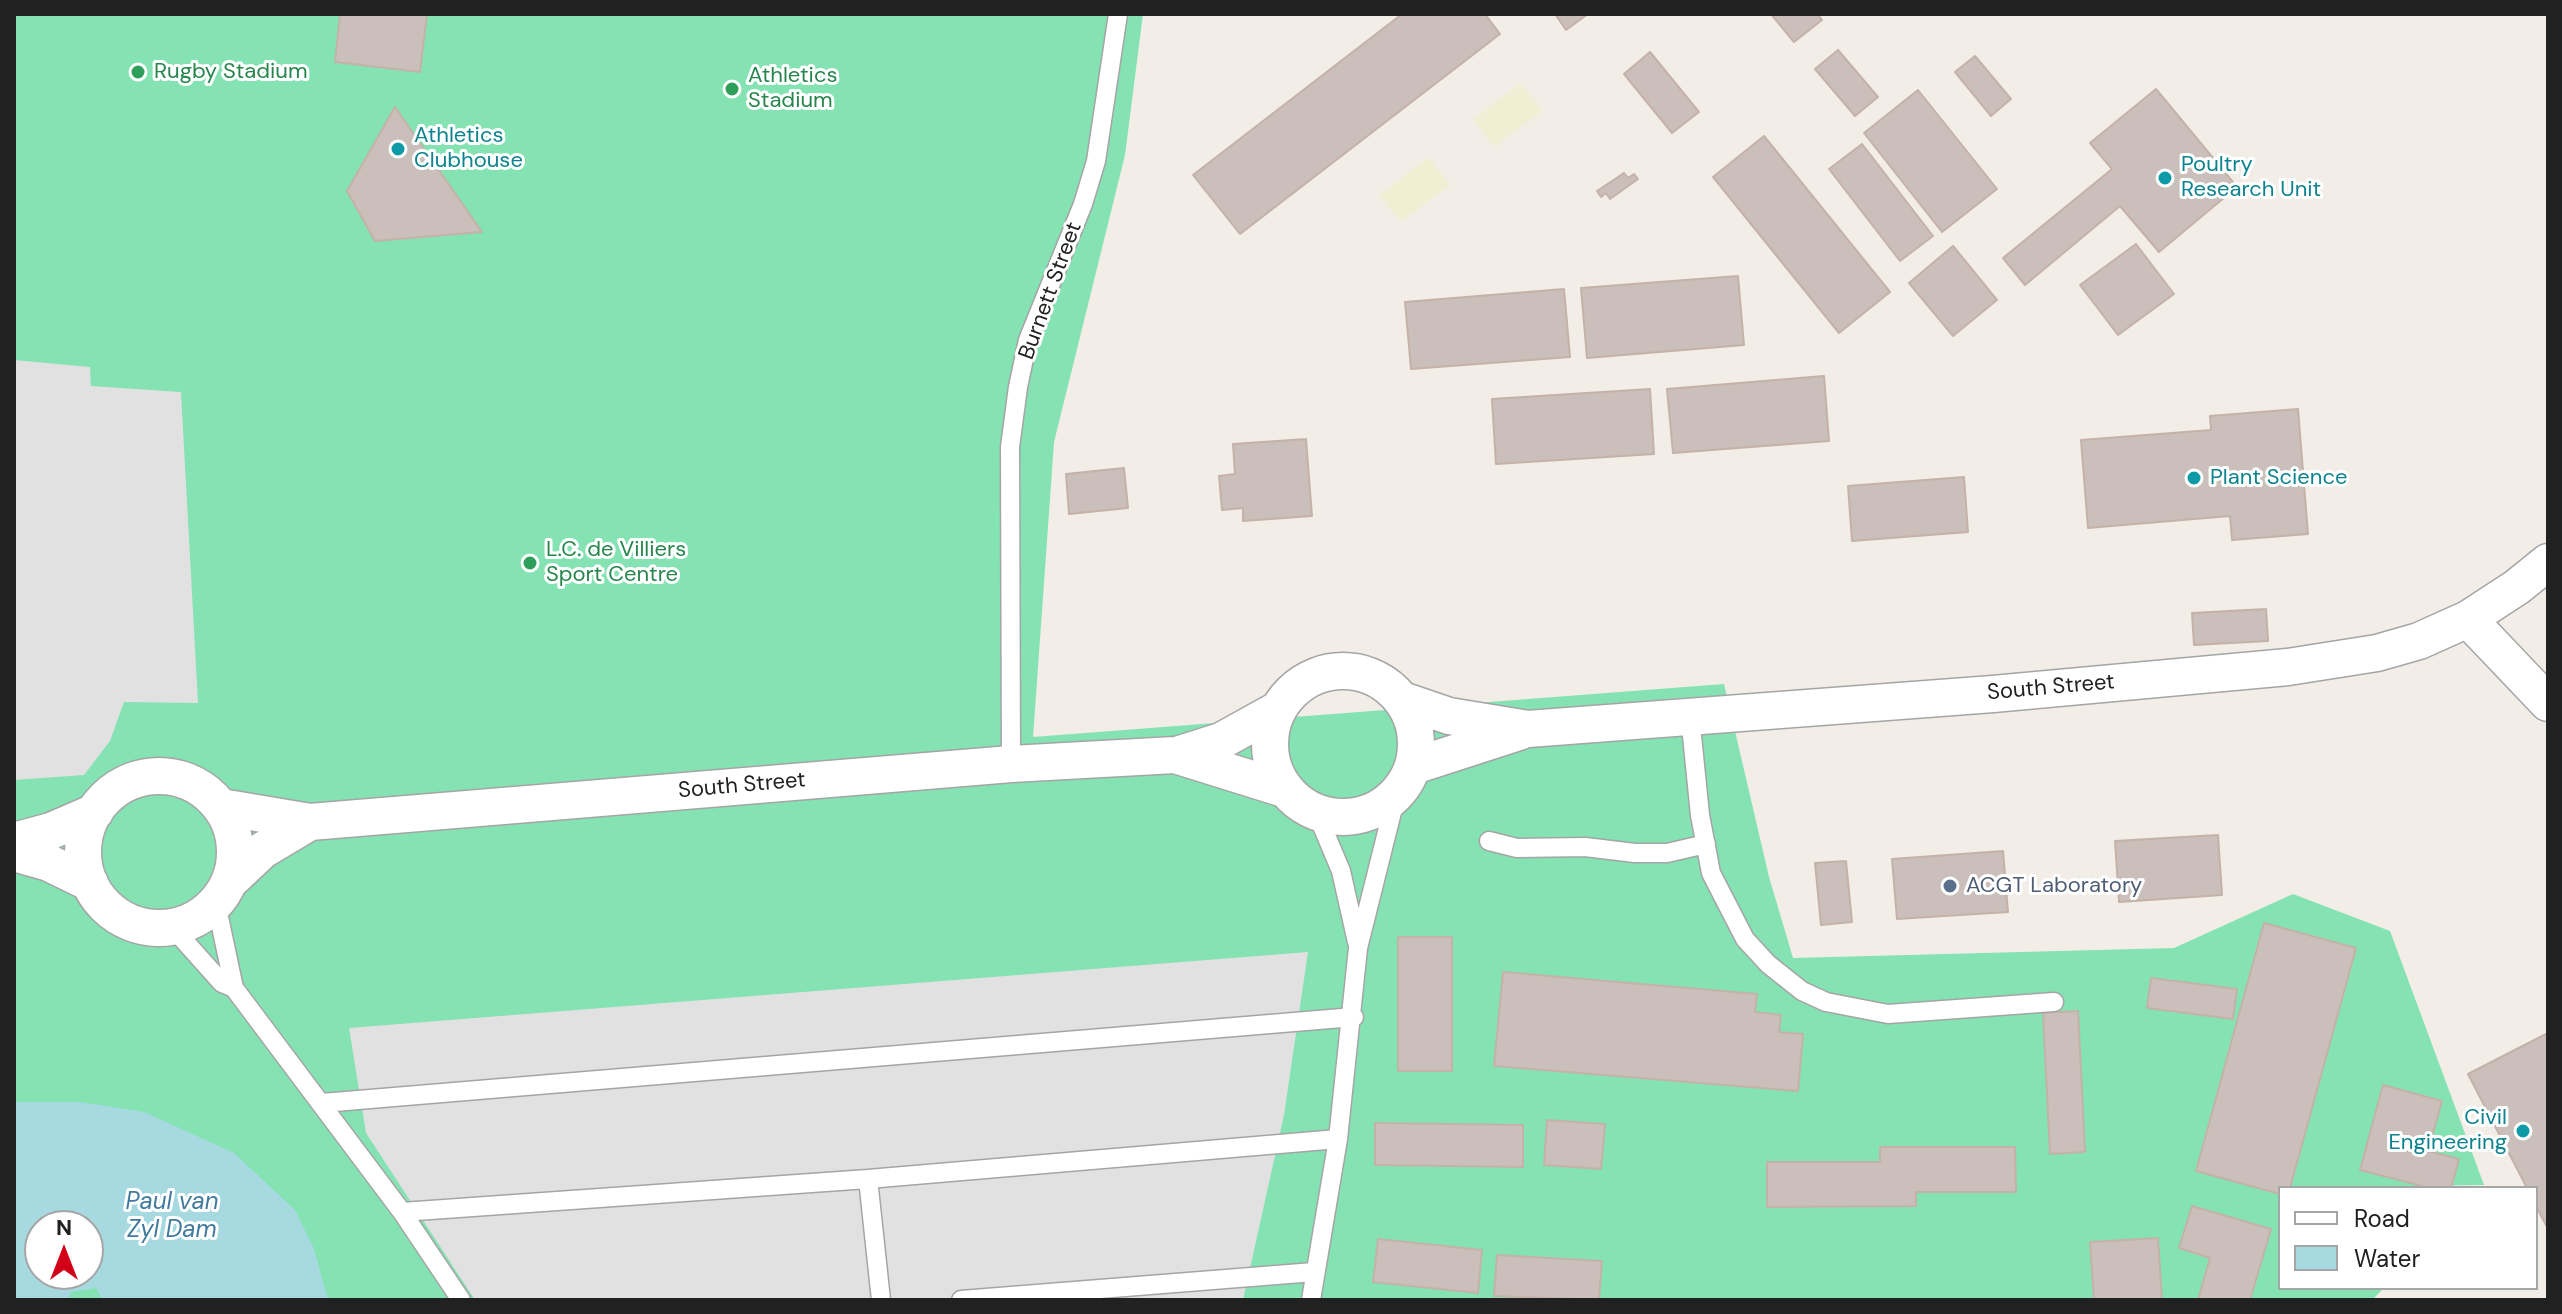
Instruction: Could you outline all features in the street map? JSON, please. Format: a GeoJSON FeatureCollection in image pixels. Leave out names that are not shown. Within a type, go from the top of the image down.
{"type":"FeatureCollection","features":[{"type":"Feature","properties":{"kind":"street","name":"South Street"},"geometry":{"type":"LineString","coordinates":[[1402,700],[1461,719],[1528,729],[2288,667],[2377,653],[2419,641],[2468,619],[2548,562]]}},
{"type":"Feature","properties":{"kind":"street"},"geometry":{"type":"LineString","coordinates":[[2468,619],[2548,703]]}},
{"type":"Feature","properties":{"kind":"street"},"geometry":{"type":"LineString","coordinates":[[1348,671],[1368,675],[1387,685],[1402,700],[1416,732],[1405,781],[1379,809],[1359,816],[1317,814],[1284,789],[1274,771],[1269,750],[1277,710],[1307,680],[1348,671]]}},
{"type":"Feature","properties":{"kind":"street","name":"South Street"},"geometry":{"type":"LineString","coordinates":[[221,807],[310,822],[1011,764],[1175,755],[1221,741],[1277,710]]}},
{"type":"Feature","properties":{"kind":"street","name":"South Street"},"geometry":{"type":"LineString","coordinates":[[1405,781],[1528,729]]}},
{"type":"Feature","properties":{"kind":"street","name":"South Street"},"geometry":{"type":"LineString","coordinates":[[1175,755],[1284,789]]}},
{"type":"Feature","properties":{"kind":"street"},"geometry":{"type":"LineString","coordinates":[[157,776],[181,779],[204,790],[221,807],[232,829],[236,855],[223,892],[195,919],[172,927],[147,927],[123,919],[104,903],[90,883],[83,859],[85,834],[95,812],[111,793],[133,781],[157,776]]}},
{"type":"Feature","properties":{"kind":"street"},"geometry":{"type":"LineString","coordinates":[[14,841],[60,828],[95,812]]}},
{"type":"Feature","properties":{"kind":"street","name":"South Street"},"geometry":{"type":"LineString","coordinates":[[223,892],[263,850],[310,822]]}},
{"type":"Feature","properties":{"kind":"street"},"geometry":{"type":"LineString","coordinates":[[14,853],[49,863],[90,883]]}},
{"type":"Feature","properties":{"kind":"lane","name":"Burnett Street"},"geometry":{"type":"LineString","coordinates":[[1011,764],[1010,447],[1018,387],[1028,340],[1083,204],[1096,161],[1118,14]]}},
{"type":"Feature","properties":{"kind":"lane"},"geometry":{"type":"LineString","coordinates":[[1690,716],[1711,873],[1745,939],[1768,964],[1802,991],[1826,1002],[1888,1014],[2054,1002]]}},
{"type":"Feature","properties":{"kind":"lane"},"geometry":{"type":"LineString","coordinates":[[1311,1300],[1338,1139],[1354,1017],[1358,948],[1405,781]]}},
{"type":"Feature","properties":{"kind":"lane"},"geometry":{"type":"LineString","coordinates":[[1317,814],[1341,871],[1358,948]]}},
{"type":"Feature","properties":{"kind":"lane"},"geometry":{"type":"LineString","coordinates":[[1489,841],[1517,848],[1585,847],[1635,853],[1667,853],[1706,844]]}},
{"type":"Feature","properties":{"kind":"lane"},"geometry":{"type":"LineString","coordinates":[[223,892],[234,988]]}},
{"type":"Feature","properties":{"kind":"lane"},"geometry":{"type":"LineString","coordinates":[[172,927],[222,983],[234,988],[402,1212],[461,1300]]}},
{"type":"Feature","properties":{"kind":"lane"},"geometry":{"type":"LineString","coordinates":[[322,1103],[1354,1017]]}},
{"type":"Feature","properties":{"kind":"lane"},"geometry":{"type":"LineString","coordinates":[[402,1212],[868,1179],[1338,1139]]}},
{"type":"Feature","properties":{"kind":"lane"},"geometry":{"type":"LineString","coordinates":[[868,1179],[881,1300]]}},
{"type":"Feature","properties":{"kind":"lane"},"geometry":{"type":"LineString","coordinates":[[961,1300],[1314,1272]]}},
{"type":"Feature","properties":{"kind":"green space","name":"L.C. de Villiers Sport Centre"},"geometry":{"type":"Polygon","coordinates":[[[14,14],[1143,14],[1125,155],[1054,442],[1033,737],[1724,684],[1769,877],[1793,958],[2174,948],[2293,894],[2390,931],[2484,1185],[2278,1186],[2278,1290],[2382,1290],[2372,1300],[14,1300],[14,14]]]}},
{"type":"Feature","properties":{"kind":"green space"},"geometry":{"type":"Polygon","coordinates":[[[1521,83],[1543,111],[1494,147],[1473,119],[1521,83]]]}},
{"type":"Feature","properties":{"kind":"green space"},"geometry":{"type":"Polygon","coordinates":[[[1429,157],[1450,185],[1401,222],[1379,195],[1429,157]]]}},
{"type":"Feature","properties":{"kind":"shaded area"},"geometry":{"type":"Polygon","coordinates":[[[14,360],[90,367],[91,386],[181,392],[198,703],[124,702],[110,741],[84,775],[14,780],[14,360]]]}},
{"type":"Feature","properties":{"kind":"shaded area"},"geometry":{"type":"Polygon","coordinates":[[[1308,952],[1284,1115],[1243,1300],[475,1300],[366,1133],[349,1028],[1308,952]]]}},
{"type":"Feature","properties":{"kind":"water","name":"Paul van Zyl Dam"},"geometry":{"type":"Polygon","coordinates":[[[14,1102],[80,1102],[144,1112],[234,1153],[295,1210],[314,1249],[328,1300],[103,1300],[97,1290],[104,1290],[104,1210],[24,1210],[24,1290],[84,1290],[71,1292],[68,1300],[14,1300],[14,1102]]]}},
{"type":"Feature","properties":{"kind":"building"},"geometry":{"type":"Polygon","coordinates":[[[340,14],[427,14],[420,72],[335,62],[340,14]]]}},
{"type":"Feature","properties":{"kind":"building"},"geometry":{"type":"Polygon","coordinates":[[[1402,14],[1485,14],[1500,34],[1240,234],[1193,175],[1402,14]]]}},
{"type":"Feature","properties":{"kind":"building"},"geometry":{"type":"Polygon","coordinates":[[[1555,14],[1588,14],[1566,30],[1555,14]]]}},
{"type":"Feature","properties":{"kind":"building"},"geometry":{"type":"Polygon","coordinates":[[[1771,14],[1817,14],[1822,20],[1794,42],[1771,14]]]}},
{"type":"Feature","properties":{"kind":"building"},"geometry":{"type":"Polygon","coordinates":[[[1838,50],[1878,97],[1855,116],[1815,69],[1838,50]]]}},
{"type":"Feature","properties":{"kind":"building"},"geometry":{"type":"Polygon","coordinates":[[[1650,52],[1699,112],[1672,133],[1624,74],[1650,52]]]}},
{"type":"Feature","properties":{"kind":"building"},"geometry":{"type":"Polygon","coordinates":[[[1975,56],[2011,99],[1991,116],[1955,72],[1975,56]]]}},
{"type":"Feature","properties":{"kind":"building","name":"Poultry Research Unit"},"geometry":{"type":"Polygon","coordinates":[[[2156,89],[2237,187],[2159,252],[2120,206],[2025,285],[2003,258],[2112,169],[2090,143],[2156,89]]]}},
{"type":"Feature","properties":{"kind":"building"},"geometry":{"type":"Polygon","coordinates":[[[1918,90],[1997,189],[1942,232],[1864,133],[1918,90]]]}},
{"type":"Feature","properties":{"kind":"building","name":"Athletics Clubhouse"},"geometry":{"type":"Polygon","coordinates":[[[395,107],[482,232],[375,241],[347,191],[395,107]]]}},
{"type":"Feature","properties":{"kind":"building"},"geometry":{"type":"Polygon","coordinates":[[[1764,136],[1890,292],[1839,333],[1713,177],[1764,136]]]}},
{"type":"Feature","properties":{"kind":"building"},"geometry":{"type":"Polygon","coordinates":[[[1862,144],[1933,236],[1900,261],[1829,169],[1862,144]]]}},
{"type":"Feature","properties":{"kind":"building"},"geometry":{"type":"Polygon","coordinates":[[[1624,173],[1628,178],[1634,174],[1638,179],[1610,199],[1606,193],[1601,197],[1597,191],[1624,173]]]}},
{"type":"Feature","properties":{"kind":"building"},"geometry":{"type":"Polygon","coordinates":[[[2136,244],[2174,294],[2118,335],[2080,285],[2136,244]]]}},
{"type":"Feature","properties":{"kind":"building"},"geometry":{"type":"Polygon","coordinates":[[[1953,246],[1997,300],[1953,336],[1909,283],[1953,246]]]}},
{"type":"Feature","properties":{"kind":"building"},"geometry":{"type":"Polygon","coordinates":[[[1738,276],[1744,345],[1587,358],[1581,288],[1738,276]]]}},
{"type":"Feature","properties":{"kind":"building"},"geometry":{"type":"Polygon","coordinates":[[[1564,289],[1570,357],[1411,369],[1405,302],[1564,289]]]}},
{"type":"Feature","properties":{"kind":"building"},"geometry":{"type":"Polygon","coordinates":[[[1824,376],[1829,441],[1673,453],[1667,389],[1824,376]]]}},
{"type":"Feature","properties":{"kind":"building"},"geometry":{"type":"Polygon","coordinates":[[[1650,389],[1654,454],[1496,464],[1492,399],[1650,389]]]}},
{"type":"Feature","properties":{"kind":"building","name":"Plant Science"},"geometry":{"type":"Polygon","coordinates":[[[2298,409],[2308,534],[2232,540],[2230,516],[2088,528],[2081,440],[2211,430],[2210,416],[2298,409]]]}},
{"type":"Feature","properties":{"kind":"building"},"geometry":{"type":"Polygon","coordinates":[[[1306,439],[1312,516],[1243,521],[1243,508],[1222,510],[1219,476],[1235,474],[1233,444],[1306,439]]]}},
{"type":"Feature","properties":{"kind":"building"},"geometry":{"type":"Polygon","coordinates":[[[1124,468],[1128,508],[1069,514],[1066,474],[1124,468]]]}},
{"type":"Feature","properties":{"kind":"building"},"geometry":{"type":"Polygon","coordinates":[[[1964,477],[1968,532],[1852,541],[1848,486],[1964,477]]]}},
{"type":"Feature","properties":{"kind":"building"},"geometry":{"type":"Polygon","coordinates":[[[2266,609],[2268,641],[2194,645],[2192,613],[2266,609]]]}},
{"type":"Feature","properties":{"kind":"building"},"geometry":{"type":"Polygon","coordinates":[[[2218,835],[2222,895],[2119,902],[2115,841],[2218,835]]]}},
{"type":"Feature","properties":{"kind":"building","name":"ACGT Laboratory"},"geometry":{"type":"Polygon","coordinates":[[[2003,851],[2008,912],[1897,919],[1892,859],[2003,851]]]}},
{"type":"Feature","properties":{"kind":"building"},"geometry":{"type":"Polygon","coordinates":[[[1846,861],[1852,922],[1821,925],[1815,863],[1846,861]]]}},
{"type":"Feature","properties":{"kind":"building"},"geometry":{"type":"Polygon","coordinates":[[[2264,923],[2356,948],[2291,1186],[2278,1186],[2278,1193],[2196,1171],[2264,923]]]}},
{"type":"Feature","properties":{"kind":"building"},"geometry":{"type":"Polygon","coordinates":[[[1398,937],[1452,937],[1452,1071],[1398,1071],[1398,937]]]}},
{"type":"Feature","properties":{"kind":"building"},"geometry":{"type":"Polygon","coordinates":[[[1503,972],[1757,994],[1755,1012],[1781,1015],[1779,1032],[1803,1034],[1798,1091],[1494,1066],[1503,972]]]}},
{"type":"Feature","properties":{"kind":"building"},"geometry":{"type":"Polygon","coordinates":[[[2151,978],[2237,989],[2233,1019],[2147,1008],[2151,978]]]}},
{"type":"Feature","properties":{"kind":"building"},"geometry":{"type":"Polygon","coordinates":[[[2078,1011],[2085,1152],[2050,1154],[2043,1013],[2078,1011]]]}},
{"type":"Feature","properties":{"kind":"building","name":"Civil Engineering"},"geometry":{"type":"Polygon","coordinates":[[[2548,1033],[2548,1229],[2538,1210],[2538,1186],[2526,1186],[2468,1074],[2548,1033]]]}},
{"type":"Feature","properties":{"kind":"building"},"geometry":{"type":"Polygon","coordinates":[[[2383,1085],[2442,1101],[2428,1151],[2459,1159],[2452,1186],[2422,1186],[2360,1170],[2383,1085]]]}},
{"type":"Feature","properties":{"kind":"building"},"geometry":{"type":"Polygon","coordinates":[[[1547,1120],[1605,1124],[1601,1169],[1544,1165],[1547,1120]]]}},
{"type":"Feature","properties":{"kind":"building"},"geometry":{"type":"Polygon","coordinates":[[[1375,1123],[1523,1125],[1523,1167],[1375,1165],[1375,1123]]]}},
{"type":"Feature","properties":{"kind":"building"},"geometry":{"type":"Polygon","coordinates":[[[1880,1147],[2015,1147],[2016,1192],[1916,1192],[1916,1206],[1767,1207],[1767,1162],[1880,1162],[1880,1147]]]}},
{"type":"Feature","properties":{"kind":"building"},"geometry":{"type":"Polygon","coordinates":[[[2192,1206],[2271,1229],[2250,1300],[2198,1300],[2210,1258],[2179,1248],[2192,1206]]]}},
{"type":"Feature","properties":{"kind":"building"},"geometry":{"type":"Polygon","coordinates":[[[2158,1238],[2162,1300],[2094,1300],[2090,1242],[2158,1238]]]}},
{"type":"Feature","properties":{"kind":"building"},"geometry":{"type":"Polygon","coordinates":[[[1378,1239],[1482,1250],[1478,1293],[1373,1282],[1378,1239]]]}},
{"type":"Feature","properties":{"kind":"building"},"geometry":{"type":"Polygon","coordinates":[[[1497,1255],[1602,1261],[1599,1300],[1494,1296],[1497,1255]]]}},
{"type":"Feature","properties":{"kind":"place","name":"Rugby Stadium"},"geometry":{"type":"Point","coordinates":[138,72]}},
{"type":"Feature","properties":{"kind":"place","name":"Athletics Stadium"},"geometry":{"type":"Point","coordinates":[732,89]}},
{"type":"Feature","properties":{"kind":"place","name":"Athletics Clubhouse"},"geometry":{"type":"Point","coordinates":[398,149]}},
{"type":"Feature","properties":{"kind":"place","name":"Poultry Research Unit"},"geometry":{"type":"Point","coordinates":[2165,178]}},
{"type":"Feature","properties":{"kind":"place","name":"Plant Science"},"geometry":{"type":"Point","coordinates":[2194,478]}},
{"type":"Feature","properties":{"kind":"place","name":"L.C. de Villiers Sport Centre"},"geometry":{"type":"Point","coordinates":[530,563]}},
{"type":"Feature","properties":{"kind":"place","name":"ACGT Laboratory"},"geometry":{"type":"Point","coordinates":[1950,886]}},
{"type":"Feature","properties":{"kind":"place","name":"Civil Engineering"},"geometry":{"type":"Point","coordinates":[2523,1131]}}]}
